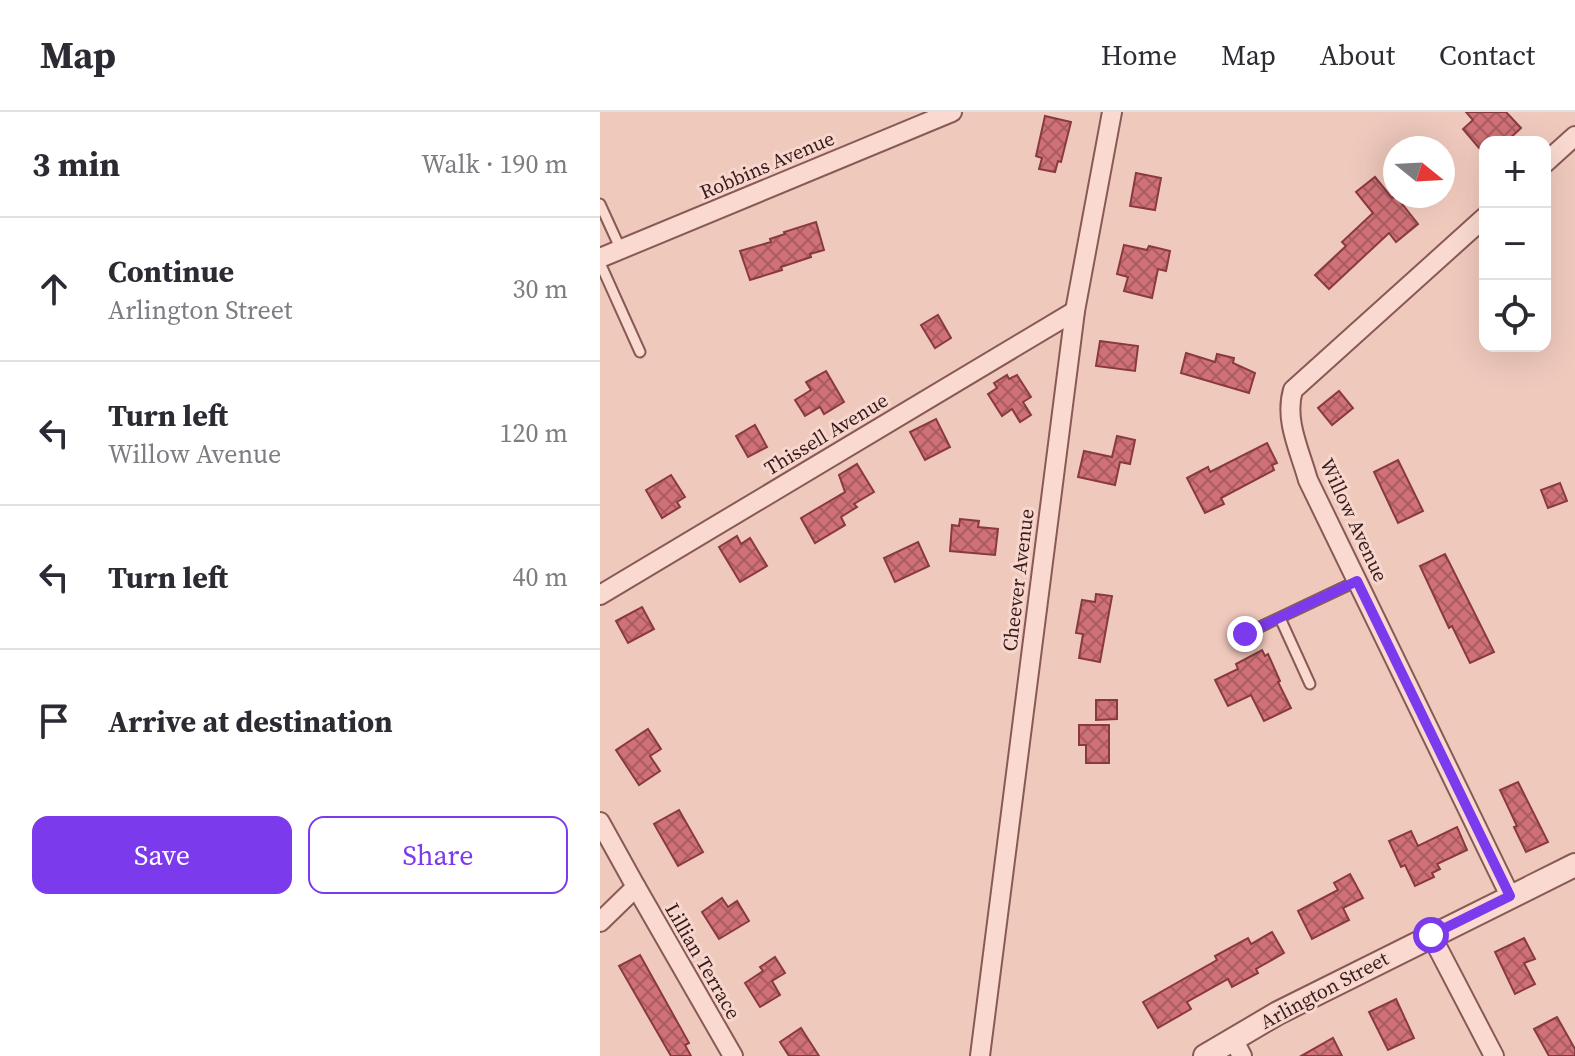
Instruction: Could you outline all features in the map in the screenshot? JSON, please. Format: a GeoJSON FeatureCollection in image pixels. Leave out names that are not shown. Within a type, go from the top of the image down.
{"type":"FeatureCollection","features":[{"type":"Feature","properties":{"kind":"street","name":"Robbins Avenue"},"geometry":{"type":"LineString","coordinates":[[600,261],[952,112]]}},
{"type":"Feature","properties":{"kind":"street","name":"Cheever Avenue"},"geometry":{"type":"LineString","coordinates":[[980,1056],[1075,311],[1112,112]]}},
{"type":"Feature","properties":{"kind":"street"},"geometry":{"type":"LineString","coordinates":[[1551,158],[1575,136]]}},
{"type":"Feature","properties":{"kind":"street","name":"Willow Avenue"},"geometry":{"type":"LineString","coordinates":[[1479,222],[1293,390],[1289,417],[1308,480],[1510,896]]}},
{"type":"Feature","properties":{"kind":"street","name":"Thissell Avenue"},"geometry":{"type":"LineString","coordinates":[[600,595],[1075,311]]}},
{"type":"Feature","properties":{"kind":"street","name":"Lillian Terrace"},"geometry":{"type":"LineString","coordinates":[[600,822],[733,1056]]}},
{"type":"Feature","properties":{"kind":"street","name":"Arlington Street"},"geometry":{"type":"LineString","coordinates":[[1205,1056],[1238,1048],[1278,1013],[1575,865]]}},
{"type":"Feature","properties":{"kind":"street"},"geometry":{"type":"LineString","coordinates":[[600,922],[636,887]]}},
{"type":"Feature","properties":{"kind":"street"},"geometry":{"type":"LineString","coordinates":[[1431,935],[1494,1056]]}},
{"type":"Feature","properties":{"kind":"lane"},"geometry":{"type":"LineString","coordinates":[[600,204],[621,250]]}},
{"type":"Feature","properties":{"kind":"lane"},"geometry":{"type":"LineString","coordinates":[[600,261],[640,352]]}},
{"type":"Feature","properties":{"kind":"lane"},"geometry":{"type":"LineString","coordinates":[[1245,634],[1357,581]]}},
{"type":"Feature","properties":{"kind":"lane"},"geometry":{"type":"LineString","coordinates":[[1280,618],[1310,684]]}},
{"type":"Feature","properties":{"kind":"building"},"geometry":{"type":"Polygon","coordinates":[[[1466,112],[1506,112],[1521,128],[1512,136],[1479,136],[1479,148],[1463,129],[1473,120],[1466,112]]]}},
{"type":"Feature","properties":{"kind":"building"},"geometry":{"type":"Polygon","coordinates":[[[1045,116],[1071,122],[1061,162],[1058,161],[1055,172],[1039,169],[1042,158],[1036,156],[1045,116]]]}},
{"type":"Feature","properties":{"kind":"building"},"geometry":{"type":"Polygon","coordinates":[[[1136,173],[1161,178],[1155,210],[1130,206],[1136,173]]]}},
{"type":"Feature","properties":{"kind":"building"},"geometry":{"type":"Polygon","coordinates":[[[1375,177],[1383,187],[1383,208],[1405,208],[1418,224],[1396,242],[1389,233],[1329,289],[1315,275],[1346,246],[1342,242],[1373,213],[1356,192],[1375,177]]]}},
{"type":"Feature","properties":{"kind":"building"},"geometry":{"type":"Polygon","coordinates":[[[816,222],[824,250],[781,267],[782,270],[750,280],[740,251],[771,242],[770,239],[784,232],[816,222]]]}},
{"type":"Feature","properties":{"kind":"building"},"geometry":{"type":"Polygon","coordinates":[[[1124,245],[1170,251],[1166,271],[1158,269],[1152,298],[1124,291],[1128,277],[1117,274],[1124,245]]]}},
{"type":"Feature","properties":{"kind":"building"},"geometry":{"type":"Polygon","coordinates":[[[938,315],[951,338],[935,348],[921,325],[938,315]]]}},
{"type":"Feature","properties":{"kind":"building"},"geometry":{"type":"Polygon","coordinates":[[[1100,341],[1138,346],[1135,371],[1096,366],[1100,341]]]}},
{"type":"Feature","properties":{"kind":"building"},"geometry":{"type":"Polygon","coordinates":[[[1186,353],[1215,362],[1217,354],[1234,358],[1233,363],[1255,373],[1249,393],[1181,373],[1186,353]]]}},
{"type":"Feature","properties":{"kind":"building"},"geometry":{"type":"Polygon","coordinates":[[[826,371],[844,402],[824,414],[820,407],[805,416],[795,400],[811,390],[806,382],[826,371]]]}},
{"type":"Feature","properties":{"kind":"building"},"geometry":{"type":"Polygon","coordinates":[[[1007,375],[1009,379],[1017,375],[1031,397],[1023,402],[1031,415],[1020,422],[1012,409],[1002,416],[988,394],[997,388],[994,383],[1007,375]]]}},
{"type":"Feature","properties":{"kind":"building"},"geometry":{"type":"Polygon","coordinates":[[[1339,391],[1353,408],[1332,425],[1318,408],[1339,391]]]}},
{"type":"Feature","properties":{"kind":"building"},"geometry":{"type":"Polygon","coordinates":[[[936,419],[950,447],[925,460],[910,432],[936,419]]]}},
{"type":"Feature","properties":{"kind":"building"},"geometry":{"type":"Polygon","coordinates":[[[755,425],[767,447],[748,457],[736,436],[755,425]]]}},
{"type":"Feature","properties":{"kind":"building"},"geometry":{"type":"Polygon","coordinates":[[[1117,436],[1135,440],[1130,464],[1120,462],[1115,485],[1078,477],[1084,451],[1112,457],[1117,436]]]}},
{"type":"Feature","properties":{"kind":"building"},"geometry":{"type":"Polygon","coordinates":[[[1267,443],[1277,463],[1272,465],[1274,470],[1221,498],[1224,504],[1205,513],[1187,478],[1208,467],[1210,472],[1267,443]]]}},
{"type":"Feature","properties":{"kind":"building"},"geometry":{"type":"Polygon","coordinates":[[[1398,460],[1423,511],[1398,523],[1374,472],[1398,460]]]}},
{"type":"Feature","properties":{"kind":"building"},"geometry":{"type":"Polygon","coordinates":[[[857,464],[874,492],[854,504],[857,507],[841,517],[845,525],[815,543],[801,518],[845,492],[839,475],[857,464]]]}},
{"type":"Feature","properties":{"kind":"building"},"geometry":{"type":"Polygon","coordinates":[[[671,475],[685,497],[677,502],[680,507],[662,518],[646,490],[671,475]]]}},
{"type":"Feature","properties":{"kind":"building"},"geometry":{"type":"Polygon","coordinates":[[[1560,483],[1567,501],[1548,508],[1541,490],[1560,483]]]}},
{"type":"Feature","properties":{"kind":"building"},"geometry":{"type":"Polygon","coordinates":[[[960,519],[979,521],[978,527],[998,529],[995,555],[950,551],[952,525],[959,526],[960,519]]]}},
{"type":"Feature","properties":{"kind":"building"},"geometry":{"type":"Polygon","coordinates":[[[737,536],[741,544],[750,538],[767,566],[740,582],[719,547],[737,536]]]}},
{"type":"Feature","properties":{"kind":"building"},"geometry":{"type":"Polygon","coordinates":[[[918,542],[929,566],[895,582],[884,558],[918,542]]]}},
{"type":"Feature","properties":{"kind":"building"},"geometry":{"type":"Polygon","coordinates":[[[1445,554],[1494,652],[1470,663],[1452,626],[1449,628],[1420,566],[1445,554]]]}},
{"type":"Feature","properties":{"kind":"building"},"geometry":{"type":"Polygon","coordinates":[[[1096,594],[1112,596],[1100,662],[1079,658],[1083,634],[1076,633],[1082,600],[1095,602],[1096,594]]]}},
{"type":"Feature","properties":{"kind":"building"},"geometry":{"type":"Polygon","coordinates":[[[642,607],[654,629],[628,643],[616,621],[642,607]]]}},
{"type":"Feature","properties":{"kind":"building"},"geometry":{"type":"Polygon","coordinates":[[[1262,650],[1265,656],[1268,654],[1291,708],[1264,721],[1251,695],[1228,706],[1215,680],[1238,669],[1236,664],[1262,650]]]}},
{"type":"Feature","properties":{"kind":"building"},"geometry":{"type":"Polygon","coordinates":[[[1096,700],[1117,700],[1117,719],[1096,720],[1096,700]]]}},
{"type":"Feature","properties":{"kind":"building"},"geometry":{"type":"Polygon","coordinates":[[[1079,725],[1109,725],[1109,763],[1086,763],[1086,745],[1079,745],[1079,725]]]}},
{"type":"Feature","properties":{"kind":"building"},"geometry":{"type":"Polygon","coordinates":[[[648,729],[661,749],[650,756],[660,771],[639,785],[616,750],[648,729]]]}},
{"type":"Feature","properties":{"kind":"building"},"geometry":{"type":"Polygon","coordinates":[[[1518,782],[1548,842],[1526,852],[1500,790],[1518,782]]]}},
{"type":"Feature","properties":{"kind":"building"},"geometry":{"type":"Polygon","coordinates":[[[679,810],[703,852],[678,866],[654,824],[679,810]]]}},
{"type":"Feature","properties":{"kind":"building"},"geometry":{"type":"Polygon","coordinates":[[[1457,827],[1467,850],[1437,864],[1440,869],[1432,873],[1434,877],[1415,886],[1405,865],[1401,867],[1389,841],[1411,831],[1418,846],[1457,827]]]}},
{"type":"Feature","properties":{"kind":"building"},"geometry":{"type":"Polygon","coordinates":[[[1350,874],[1363,898],[1343,908],[1349,920],[1312,939],[1298,911],[1338,890],[1334,883],[1350,874]]]}},
{"type":"Feature","properties":{"kind":"building"},"geometry":{"type":"Polygon","coordinates":[[[722,898],[728,907],[737,901],[749,921],[719,939],[702,912],[722,898]]]}},
{"type":"Feature","properties":{"kind":"building"},"geometry":{"type":"Polygon","coordinates":[[[1272,932],[1284,953],[1256,969],[1258,973],[1232,987],[1228,979],[1187,1002],[1191,1009],[1158,1028],[1143,1002],[1217,960],[1215,956],[1248,938],[1251,944],[1272,932]]]}},
{"type":"Feature","properties":{"kind":"building"},"geometry":{"type":"Polygon","coordinates":[[[1524,938],[1535,959],[1524,963],[1535,984],[1515,994],[1495,952],[1524,938]]]}},
{"type":"Feature","properties":{"kind":"building"},"geometry":{"type":"Polygon","coordinates":[[[640,955],[689,1043],[685,1045],[691,1056],[671,1056],[619,966],[640,955]]]}},
{"type":"Feature","properties":{"kind":"building"},"geometry":{"type":"Polygon","coordinates":[[[775,957],[785,973],[772,981],[780,995],[760,1007],[745,983],[763,971],[760,967],[775,957]]]}},
{"type":"Feature","properties":{"kind":"building"},"geometry":{"type":"Polygon","coordinates":[[[1396,999],[1414,1038],[1388,1050],[1369,1012],[1396,999]]]}},
{"type":"Feature","properties":{"kind":"building"},"geometry":{"type":"Polygon","coordinates":[[[1557,1017],[1575,1049],[1575,1056],[1549,1056],[1534,1029],[1557,1017]]]}},
{"type":"Feature","properties":{"kind":"building"},"geometry":{"type":"Polygon","coordinates":[[[801,1028],[819,1056],[789,1056],[780,1042],[801,1028]]]}},
{"type":"Feature","properties":{"kind":"building"},"geometry":{"type":"Polygon","coordinates":[[[1333,1038],[1342,1056],[1301,1056],[1333,1038]]]}},
{"type":"Feature","properties":{"kind":"route"},"geometry":{"type":"LineString","coordinates":[[1245,634],[1357,581],[1510,896],[1431,935]]}}]}
